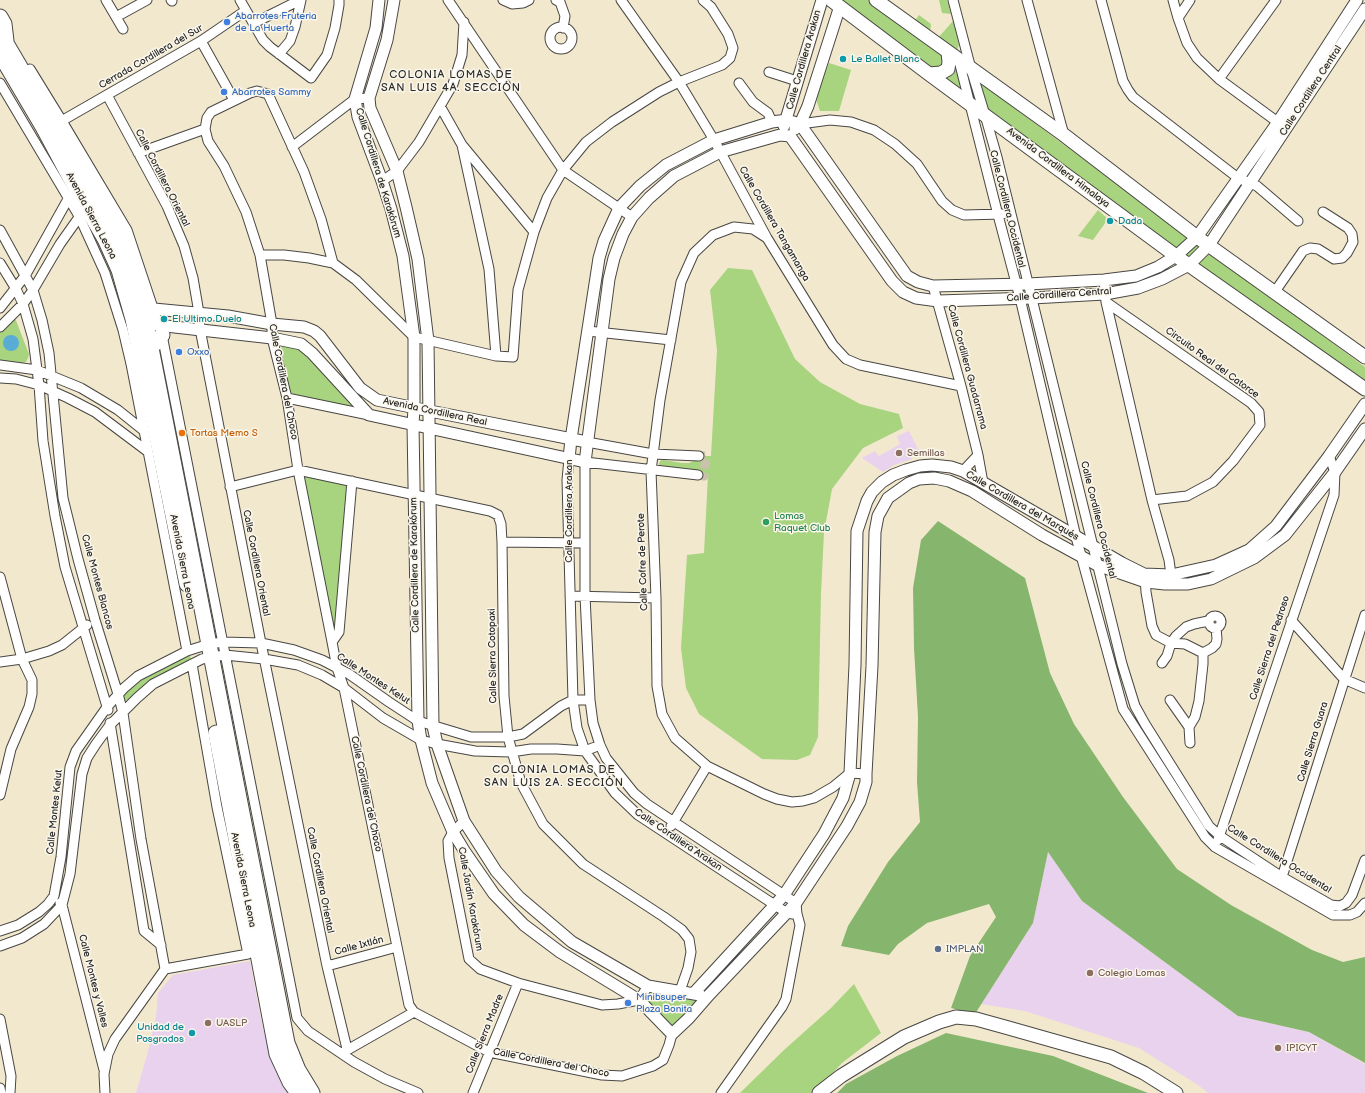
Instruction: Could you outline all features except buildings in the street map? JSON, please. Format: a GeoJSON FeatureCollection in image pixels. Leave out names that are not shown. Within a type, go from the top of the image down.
{"type":"FeatureCollection","features":[{"type":"Feature","properties":{"kind":"highway"},"geometry":{"type":"LineString","coordinates":[[0,18],[4,24],[2,43]]}},
{"type":"Feature","properties":{"kind":"highway","name":"Avenida Sierra Leona"},"geometry":{"type":"LineString","coordinates":[[2,43],[18,63],[53,124],[79,204],[105,239],[119,270],[149,325],[206,652]]}},
{"type":"Feature","properties":{"kind":"highway","name":"Avenida Sierra Leona"},"geometry":{"type":"LineString","coordinates":[[2,43],[76,161],[103,208],[119,240],[139,305]]}},
{"type":"Feature","properties":{"kind":"highway"},"geometry":{"type":"LineString","coordinates":[[0,69],[25,110],[53,124]]}},
{"type":"Feature","properties":{"kind":"highway"},"geometry":{"type":"LineString","coordinates":[[76,161],[75,168],[80,186],[79,204],[97,214],[110,233],[119,240]]}},
{"type":"Feature","properties":{"kind":"highway"},"geometry":{"type":"LineString","coordinates":[[149,325],[151,348]]}},
{"type":"Feature","properties":{"kind":"highway","name":"Avenida Sierra Leona"},"geometry":{"type":"LineString","coordinates":[[149,325],[151,348],[226,756],[287,1043],[298,1070],[312,1093]]}},
{"type":"Feature","properties":{"kind":"highway","name":"Avenida Sierra Leona"},"geometry":{"type":"LineString","coordinates":[[226,756],[277,1054],[290,1082],[298,1093]]}},
{"type":"Feature","properties":{"kind":"main road"},"geometry":{"type":"LineString","coordinates":[[876,0],[1064,135],[1197,237],[1365,357]]}},
{"type":"Feature","properties":{"kind":"main road","name":"Avenida Cordillera Himalaya"},"geometry":{"type":"LineString","coordinates":[[836,3],[969,104],[1176,256],[1365,389]]}},
{"type":"Feature","properties":{"kind":"main road"},"geometry":{"type":"LineString","coordinates":[[929,74],[941,73],[948,69],[948,52]]}},
{"type":"Feature","properties":{"kind":"main road"},"geometry":{"type":"LineString","coordinates":[[819,1093],[841,1076],[904,1037],[939,1022],[956,1017],[1005,1027],[1111,1057],[1144,1073],[1176,1093]]}},
{"type":"Feature","properties":{"kind":"street"},"geometry":{"type":"LineString","coordinates":[[106,0],[123,29]]}},
{"type":"Feature","properties":{"kind":"street"},"geometry":{"type":"LineString","coordinates":[[116,17],[147,0]]}},
{"type":"Feature","properties":{"kind":"street"},"geometry":{"type":"LineString","coordinates":[[240,0],[263,40],[311,78],[327,55],[335,28],[339,0]]}},
{"type":"Feature","properties":{"kind":"street"},"geometry":{"type":"LineString","coordinates":[[254,23],[301,0]]}},
{"type":"Feature","properties":{"kind":"street"},"geometry":{"type":"LineString","coordinates":[[279,54],[290,41],[295,27],[301,0]]}},
{"type":"Feature","properties":{"kind":"street","name":"Calle Cordillera de Karakórum"},"geometry":{"type":"LineString","coordinates":[[379,0],[376,28],[355,99],[358,117],[391,209],[402,256],[414,338],[413,425],[418,721],[421,740],[432,783],[453,832],[494,894],[524,925],[560,952],[640,1000],[672,1034]]}},
{"type":"Feature","properties":{"kind":"street","name":"Calle Cordillera de Karakórum"},"geometry":{"type":"LineString","coordinates":[[394,0],[388,40],[369,98],[370,108],[397,171],[418,259],[428,341],[433,726],[437,744],[464,821],[496,871],[519,897],[572,942],[648,986],[693,994],[709,995]]}},
{"type":"Feature","properties":{"kind":"street"},"geometry":{"type":"LineString","coordinates":[[448,0],[563,170],[632,217]]}},
{"type":"Feature","properties":{"kind":"street"},"geometry":{"type":"LineString","coordinates":[[503,0],[512,4],[523,3],[529,0]]}},
{"type":"Feature","properties":{"kind":"street"},"geometry":{"type":"LineString","coordinates":[[556,0],[560,2],[565,16],[563,28]]}},
{"type":"Feature","properties":{"kind":"street","name":"Calle Cordillera Tangamanga"},"geometry":{"type":"LineString","coordinates":[[621,0],[679,82],[714,140],[767,238],[833,345],[846,359],[860,365],[961,386]]}},
{"type":"Feature","properties":{"kind":"street"},"geometry":{"type":"LineString","coordinates":[[260,255],[284,255],[333,263],[356,280],[414,338],[496,356],[513,357],[518,290],[534,232],[547,198],[563,170],[586,142],[612,122],[659,92],[679,82],[722,65],[730,58],[733,48],[728,34],[711,7],[703,0]]}},
{"type":"Feature","properties":{"kind":"street","name":"Calle Cordillera Arakan"},"geometry":{"type":"LineString","coordinates":[[787,120],[822,0]]}},
{"type":"Feature","properties":{"kind":"street","name":"Calle Cordillera Occidental"},"geometry":{"type":"LineString","coordinates":[[953,0],[985,115],[1032,298],[1122,664],[1135,706],[1149,731],[1209,826],[1220,836],[1282,876],[1331,905],[1340,906],[1346,903],[1352,895],[1365,860]]}},
{"type":"Feature","properties":{"kind":"street"},"geometry":{"type":"LineString","coordinates":[[1027,0],[1064,135]]}},
{"type":"Feature","properties":{"kind":"street"},"geometry":{"type":"LineString","coordinates":[[1101,0],[1123,81],[1133,97],[1238,178],[1249,184],[1257,186],[1298,221]]}},
{"type":"Feature","properties":{"kind":"street"},"geometry":{"type":"LineString","coordinates":[[1173,0],[1178,18],[1188,43],[1197,58],[1219,79],[1282,125]]}},
{"type":"Feature","properties":{"kind":"street"},"geometry":{"type":"LineString","coordinates":[[1178,18],[1190,0]]}},
{"type":"Feature","properties":{"kind":"street"},"geometry":{"type":"LineString","coordinates":[[1219,79],[1276,0]]}},
{"type":"Feature","properties":{"kind":"street","name":"Calle Cordillera Central"},"geometry":{"type":"LineString","coordinates":[[785,135],[892,281],[903,292],[916,298],[938,301],[1020,298],[1106,298],[1162,279],[1189,265],[1209,245],[1249,184],[1282,125],[1320,66],[1357,0]]}},
{"type":"Feature","properties":{"kind":"street","name":"Calle Cordillera Arakan"},"geometry":{"type":"LineString","coordinates":[[796,903],[673,822],[634,793],[606,758],[593,723],[590,700],[585,596],[585,462],[609,279],[614,258],[623,234],[632,217],[649,198],[674,176],[720,152],[785,135],[800,124],[808,106],[836,3]]}},
{"type":"Feature","properties":{"kind":"street","name":"Calle Cordillera Central"},"geometry":{"type":"LineString","coordinates":[[1320,66],[1365,9]]}},
{"type":"Feature","properties":{"kind":"street","name":"Cerrada Cordillera del Sur"},"geometry":{"type":"LineString","coordinates":[[53,124],[201,41],[245,10]]}},
{"type":"Feature","properties":{"kind":"street"},"geometry":{"type":"LineString","coordinates":[[382,181],[397,171],[419,142],[453,84],[462,55],[464,22]]}},
{"type":"Feature","properties":{"kind":"street"},"geometry":{"type":"LineString","coordinates":[[201,41],[234,100]]}},
{"type":"Feature","properties":{"kind":"street","name":"Calle Cordillera Occidental"},"geometry":{"type":"LineString","coordinates":[[959,61],[1020,298],[1076,537],[1123,710],[1205,837],[1215,847],[1333,915],[1350,915],[1357,912],[1365,903]]}},
{"type":"Feature","properties":{"kind":"street"},"geometry":{"type":"LineString","coordinates":[[769,72],[797,82]]}},
{"type":"Feature","properties":{"kind":"street","name":"Avenida Sierra Leona"},"geometry":{"type":"LineString","coordinates":[[0,83],[79,204],[106,273],[131,364],[148,451],[206,652],[296,1018],[308,1031],[344,1051]]}},
{"type":"Feature","properties":{"kind":"street"},"geometry":{"type":"LineString","coordinates":[[739,83],[753,102],[768,114],[772,122]]}},
{"type":"Feature","properties":{"kind":"street"},"geometry":{"type":"LineString","coordinates":[[138,153],[205,129],[207,118],[211,112],[234,100],[257,91],[268,94],[304,172],[321,219],[333,263]]}},
{"type":"Feature","properties":{"kind":"street","name":"Calle Cordillera Oriental"},"geometry":{"type":"LineString","coordinates":[[107,95],[167,206],[184,246],[193,278],[200,329],[230,487],[344,1051]]}},
{"type":"Feature","properties":{"kind":"street"},"geometry":{"type":"LineString","coordinates":[[292,147],[355,99],[369,98]]}},
{"type":"Feature","properties":{"kind":"street"},"geometry":{"type":"LineString","coordinates":[[440,106],[462,145],[534,232]]}},
{"type":"Feature","properties":{"kind":"street"},"geometry":{"type":"LineString","coordinates":[[785,135],[787,120]]}},
{"type":"Feature","properties":{"kind":"street","name":"Calle Cordillera Arakan"},"geometry":{"type":"LineString","coordinates":[[792,913],[776,905],[638,815],[616,792],[585,750],[577,728],[573,700],[570,543],[567,480],[570,439],[599,258],[604,241],[619,208],[640,186],[666,165],[714,140],[772,122],[787,120],[800,124],[830,120],[851,122],[874,130],[895,144],[917,164],[942,201],[952,210],[964,215],[1010,214]]}},
{"type":"Feature","properties":{"kind":"street","name":"Avenida Sierra Leona"},"geometry":{"type":"LineString","coordinates":[[53,124],[127,230],[139,305],[149,325],[206,652],[217,807],[248,954],[165,970]]}},
{"type":"Feature","properties":{"kind":"street","name":"Calle Cordillera Central"},"geometry":{"type":"LineString","coordinates":[[800,124],[907,276],[918,282],[933,286],[1028,284],[1104,280],[1136,276],[1158,267],[1176,256],[1197,237],[1238,178],[1282,125]]}},
{"type":"Feature","properties":{"kind":"street","name":"Calle Cordillera del Choco"},"geometry":{"type":"LineString","coordinates":[[205,129],[208,141],[224,166],[246,212],[260,255],[272,324],[272,338],[287,398],[298,470],[337,668],[344,688],[409,1005],[414,1012],[490,1052],[602,1075],[622,1076],[653,1066],[663,1060],[672,1034],[792,913]]}},
{"type":"Feature","properties":{"kind":"street"},"geometry":{"type":"LineString","coordinates":[[462,145],[489,269],[496,356]]}},
{"type":"Feature","properties":{"kind":"street"},"geometry":{"type":"LineString","coordinates":[[0,308],[16,289],[79,204]]}},
{"type":"Feature","properties":{"kind":"street"},"geometry":{"type":"LineString","coordinates":[[0,327],[23,304],[33,290],[60,244],[79,204]]}},
{"type":"Feature","properties":{"kind":"street"},"geometry":{"type":"LineString","coordinates":[[1274,293],[1303,251],[1310,248],[1318,249],[1334,259],[1342,258],[1347,254],[1353,242],[1352,234],[1348,228],[1323,212]]}},
{"type":"Feature","properties":{"kind":"street","name":"Calle Cofre de Perote"},"geometry":{"type":"LineString","coordinates":[[767,238],[753,229],[734,227],[713,235],[694,253],[681,282],[660,400],[651,471],[656,598],[657,686],[662,714],[674,738],[707,766],[764,794],[792,802],[803,801],[814,798],[833,787],[850,773]]}},
{"type":"Feature","properties":{"kind":"street","name":"Calle Montes Blancos"},"geometry":{"type":"LineString","coordinates":[[0,230],[33,290],[42,320],[49,353],[63,498],[95,620],[123,713],[140,838],[165,970]]}},
{"type":"Feature","properties":{"kind":"street"},"geometry":{"type":"LineString","coordinates":[[0,263],[16,289],[23,304],[33,339],[44,441],[55,516],[66,567],[108,707],[144,931],[160,946]]}},
{"type":"Feature","properties":{"kind":"street"},"geometry":{"type":"LineString","coordinates":[[1104,280],[1106,298],[1152,500],[1169,560],[1171,575]]}},
{"type":"Feature","properties":{"kind":"street","name":"Calle Cordillera Guadarrama"},"geometry":{"type":"LineString","coordinates":[[933,286],[961,386],[978,455],[983,483]]}},
{"type":"Feature","properties":{"kind":"street","name":"Circuito Real del Catorce"},"geometry":{"type":"LineString","coordinates":[[1106,298],[1251,403],[1259,412],[1260,425],[1233,461],[1213,482],[1187,496],[1152,500]]}},
{"type":"Feature","properties":{"kind":"street","name":"Avenida Cordillera Real"},"geometry":{"type":"LineString","coordinates":[[139,305],[228,316],[272,324],[304,327],[314,331],[320,336],[360,388],[377,400],[570,439],[653,454],[699,456]]}},
{"type":"Feature","properties":{"kind":"street"},"geometry":{"type":"LineString","coordinates":[[149,325],[200,329],[272,338],[301,344],[368,415]]}},
{"type":"Feature","properties":{"kind":"street"},"geometry":{"type":"LineString","coordinates":[[588,331],[671,340]]}},
{"type":"Feature","properties":{"kind":"street"},"geometry":{"type":"LineString","coordinates":[[0,365],[37,370],[50,374],[81,388],[118,410],[143,430]]}},
{"type":"Feature","properties":{"kind":"street"},"geometry":{"type":"LineString","coordinates":[[0,378],[16,379],[39,385],[53,391],[95,412],[148,451]]}},
{"type":"Feature","properties":{"kind":"street","name":"Avenida Cordillera Real"},"geometry":{"type":"LineString","coordinates":[[287,398],[585,462],[651,471],[698,475]]}},
{"type":"Feature","properties":{"kind":"street","name":"Calle Cordillera del Marqués"},"geometry":{"type":"LineString","coordinates":[[776,905],[824,834],[843,798],[850,773],[855,665],[857,531],[863,511],[872,492],[882,482],[893,475],[920,466],[932,465],[951,467],[963,471],[1122,563],[1145,578],[1171,575],[1216,565],[1249,550],[1276,526],[1329,456],[1365,404]]}},
{"type":"Feature","properties":{"kind":"street"},"geometry":{"type":"LineString","coordinates":[[552,435],[574,418]]}},
{"type":"Feature","properties":{"kind":"street","name":"Calle Cordillera del Marqués"},"geometry":{"type":"LineString","coordinates":[[792,913],[796,903],[847,826],[860,802],[866,782],[872,666],[874,532],[878,516],[888,498],[909,483],[919,480],[934,478],[949,481],[972,491],[1042,535],[1098,565],[1165,584],[1188,584],[1211,579],[1254,558],[1285,535],[1335,472],[1365,429]]}},
{"type":"Feature","properties":{"kind":"street"},"geometry":{"type":"LineString","coordinates":[[963,471],[978,455]]}},
{"type":"Feature","properties":{"kind":"street","name":"Calle Sierra del Pedroso"},"geometry":{"type":"LineString","coordinates":[[1215,847],[1220,836],[1334,495],[1335,472],[1329,456]]}},
{"type":"Feature","properties":{"kind":"street","name":"Calle Sierra Cotopaxi"},"geometry":{"type":"LineString","coordinates":[[230,487],[298,470],[414,495],[430,497],[490,511],[498,516],[501,524],[502,542],[504,696],[508,737],[521,783],[543,824],[583,864],[664,917],[682,930],[689,938],[691,952],[688,968],[680,991]]}},
{"type":"Feature","properties":{"kind":"street"},"geometry":{"type":"LineString","coordinates":[[893,475],[901,488]]}},
{"type":"Feature","properties":{"kind":"street"},"geometry":{"type":"LineString","coordinates":[[332,642],[339,632],[352,481]]}},
{"type":"Feature","properties":{"kind":"street"},"geometry":{"type":"LineString","coordinates":[[1042,535],[1052,523]]}},
{"type":"Feature","properties":{"kind":"street"},"geometry":{"type":"LineString","coordinates":[[502,542],[585,543]]}},
{"type":"Feature","properties":{"kind":"street"},"geometry":{"type":"LineString","coordinates":[[0,577],[22,659],[32,680],[32,694],[29,707],[11,749],[0,794]]}},
{"type":"Feature","properties":{"kind":"street"},"geometry":{"type":"LineString","coordinates":[[1145,578],[1152,626],[1156,634],[1171,643],[1185,644],[1202,653]]}},
{"type":"Feature","properties":{"kind":"street"},"geometry":{"type":"LineString","coordinates":[[570,596],[656,598]]}},
{"type":"Feature","properties":{"kind":"street"},"geometry":{"type":"LineString","coordinates":[[1162,663],[1167,656],[1171,643],[1176,636],[1194,624],[1208,621],[1213,615],[1219,617],[1221,622],[1216,628],[1216,644],[1212,648],[1202,653]]}},
{"type":"Feature","properties":{"kind":"street","name":"Calle Sierra Guara"},"geometry":{"type":"LineString","coordinates":[[1282,876],[1365,615]]}},
{"type":"Feature","properties":{"kind":"street"},"geometry":{"type":"LineString","coordinates":[[0,662],[22,659],[49,651],[62,645],[83,627],[95,620]]}},
{"type":"Feature","properties":{"kind":"street"},"geometry":{"type":"LineString","coordinates":[[1291,620],[1344,679],[1365,688]]}},
{"type":"Feature","properties":{"kind":"street","name":"Calle Montes Kelut"},"geometry":{"type":"LineString","coordinates":[[54,896],[61,857],[70,767],[76,751],[118,694],[138,676],[206,652],[261,643],[294,650],[322,660],[354,677],[418,721],[471,737],[508,737],[523,734],[546,716],[573,700]]}},
{"type":"Feature","properties":{"kind":"street"},"geometry":{"type":"LineString","coordinates":[[206,652],[264,659],[298,666],[322,675],[344,688],[383,718],[421,740],[437,744],[474,751],[511,752],[557,748],[585,750],[600,745]]}},
{"type":"Feature","properties":{"kind":"street","name":"Calle Montes Kelut"},"geometry":{"type":"LineString","coordinates":[[0,946],[22,938],[44,924],[62,905],[70,874],[82,774],[87,758],[96,744],[110,725],[153,684],[206,652]]}},
{"type":"Feature","properties":{"kind":"street"},"geometry":{"type":"LineString","coordinates":[[1189,727],[1195,717],[1199,701],[1203,664],[1202,653]]}},
{"type":"Feature","properties":{"kind":"street"},"geometry":{"type":"LineString","coordinates":[[855,665],[872,666]]}},
{"type":"Feature","properties":{"kind":"street"},"geometry":{"type":"LineString","coordinates":[[573,700],[590,700]]}},
{"type":"Feature","properties":{"kind":"street"},"geometry":{"type":"LineString","coordinates":[[1170,700],[1189,727],[1190,743]]}},
{"type":"Feature","properties":{"kind":"street"},"geometry":{"type":"LineString","coordinates":[[1123,710],[1135,706]]}},
{"type":"Feature","properties":{"kind":"street"},"geometry":{"type":"LineString","coordinates":[[666,834],[707,766]]}},
{"type":"Feature","properties":{"kind":"street"},"geometry":{"type":"LineString","coordinates":[[850,773],[866,774]]}},
{"type":"Feature","properties":{"kind":"street"},"geometry":{"type":"LineString","coordinates":[[453,832],[464,821]]}},
{"type":"Feature","properties":{"kind":"street","name":"Calle Jardín Karakórum"},"geometry":{"type":"LineString","coordinates":[[453,832],[448,841],[449,858],[469,959],[480,969],[518,983],[602,1005],[640,1000]]}},
{"type":"Feature","properties":{"kind":"street"},"geometry":{"type":"LineString","coordinates":[[0,931],[18,925],[40,912],[54,896]]}},
{"type":"Feature","properties":{"kind":"street","name":"Calle Montes y Valles"},"geometry":{"type":"LineString","coordinates":[[54,896],[62,905],[104,1074]]}},
{"type":"Feature","properties":{"kind":"street"},"geometry":{"type":"LineString","coordinates":[[693,994],[776,905]]}},
{"type":"Feature","properties":{"kind":"street"},"geometry":{"type":"LineString","coordinates":[[721,1093],[782,1008],[786,999],[800,925],[800,920],[792,913]]}},
{"type":"Feature","properties":{"kind":"street","name":"Calle Ixtlán"},"geometry":{"type":"LineString","coordinates":[[326,966],[397,947]]}},
{"type":"Feature","properties":{"kind":"street"},"geometry":{"type":"LineString","coordinates":[[105,1093],[104,1074],[108,1054],[115,1039],[165,970]]}},
{"type":"Feature","properties":{"kind":"street","name":"Calle Sierra Madre"},"geometry":{"type":"LineString","coordinates":[[473,1093],[518,983]]}},
{"type":"Feature","properties":{"kind":"street"},"geometry":{"type":"LineString","coordinates":[[640,1000],[648,986]]}},
{"type":"Feature","properties":{"kind":"street"},"geometry":{"type":"LineString","coordinates":[[414,1012],[344,1051],[354,1062],[385,1079],[418,1093]]}},
{"type":"Feature","properties":{"kind":"street"},"geometry":{"type":"LineString","coordinates":[[0,1019],[2,1046],[10,1076],[10,1093]]}},
{"type":"Feature","properties":{"kind":"street"},"geometry":{"type":"LineString","coordinates":[[0,1088],[1,1093]]}},
{"type":"Feature","properties":{"kind":"shaded area","name":"Semillas"},"geometry":{"type":"Polygon","coordinates":[[[909,431],[919,451],[910,455],[912,459],[894,465],[883,472],[862,458],[875,451],[879,456],[900,444],[897,436],[909,431]]]}},
{"type":"Feature","properties":{"kind":"shaded area","name":"Colegio Lomas"},"geometry":{"type":"Polygon","coordinates":[[[1048,852],[1082,901],[1238,1016],[1309,1032],[1365,1064],[1365,1093],[1208,1093],[1198,1085],[1139,1048],[1025,1011],[981,1004],[1033,923],[1048,852]]]}},
{"type":"Feature","properties":{"kind":"shaded area","name":"UASLP"},"geometry":{"type":"Polygon","coordinates":[[[250,961],[263,1029],[284,1085],[292,1093],[136,1093],[156,1017],[158,993],[173,975],[250,961]]]}},
{"type":"Feature","properties":{"kind":"green space"},"geometry":{"type":"Polygon","coordinates":[[[838,0],[868,0],[1365,367],[1365,388],[838,0]]]}},
{"type":"Feature","properties":{"kind":"green space"},"geometry":{"type":"Polygon","coordinates":[[[939,0],[947,0],[951,14],[942,13],[939,0]]]}},
{"type":"Feature","properties":{"kind":"green space"},"geometry":{"type":"Polygon","coordinates":[[[919,15],[931,24],[930,34],[914,22],[919,15]]]}},
{"type":"Feature","properties":{"kind":"green space"},"geometry":{"type":"Polygon","coordinates":[[[953,21],[959,44],[957,51],[937,39],[953,21]]]}},
{"type":"Feature","properties":{"kind":"green space"},"geometry":{"type":"Polygon","coordinates":[[[829,63],[851,70],[839,111],[820,111],[815,96],[829,63]]]}},
{"type":"Feature","properties":{"kind":"green space"},"geometry":{"type":"Polygon","coordinates":[[[1098,210],[1108,219],[1093,240],[1078,236],[1098,210]]]}},
{"type":"Feature","properties":{"kind":"green space","name":"Lomas Raquet Club"},"geometry":{"type":"Polygon","coordinates":[[[728,268],[752,270],[795,359],[820,382],[860,404],[899,414],[903,428],[863,448],[832,489],[824,532],[821,593],[818,737],[810,755],[797,760],[762,759],[699,714],[686,688],[681,648],[687,555],[704,553],[708,476],[698,475],[695,471],[687,468],[662,468],[659,463],[661,460],[682,463],[689,463],[696,460],[699,462],[699,456],[711,456],[717,350],[710,290],[728,268]]]}},
{"type":"Feature","properties":{"kind":"green space"},"geometry":{"type":"Polygon","coordinates":[[[15,318],[29,354],[28,358],[26,362],[23,363],[0,362],[0,329],[15,318]]]}},
{"type":"Feature","properties":{"kind":"green space"},"geometry":{"type":"Polygon","coordinates":[[[281,343],[302,349],[364,412],[289,397],[281,343]]]}},
{"type":"Feature","properties":{"kind":"green space"},"geometry":{"type":"Polygon","coordinates":[[[302,473],[347,483],[335,632],[302,473]]]}},
{"type":"Feature","properties":{"kind":"green space"},"geometry":{"type":"Polygon","coordinates":[[[938,521],[1025,578],[1050,673],[1074,724],[1123,797],[1177,869],[1231,905],[1312,950],[1343,962],[1365,957],[1365,1063],[1309,1032],[1238,1016],[1082,901],[1048,852],[1033,923],[975,1014],[951,1008],[970,956],[996,917],[989,904],[927,923],[898,944],[889,955],[841,946],[848,926],[888,862],[920,822],[917,782],[918,717],[914,648],[913,588],[921,540],[938,521]]]}},
{"type":"Feature","properties":{"kind":"green space"},"geometry":{"type":"Polygon","coordinates":[[[190,655],[192,663],[139,691],[125,701],[122,700],[122,692],[134,683],[190,655]]]}},
{"type":"Feature","properties":{"kind":"green space"},"geometry":{"type":"Polygon","coordinates":[[[854,984],[881,1033],[842,1063],[814,1093],[740,1093],[784,1050],[831,1008],[854,984]]]}},
{"type":"Feature","properties":{"kind":"green space"},"geometry":{"type":"Polygon","coordinates":[[[649,992],[670,992],[692,995],[701,1004],[677,1028],[662,1023],[645,1004],[646,996],[649,992]]]}},
{"type":"Feature","properties":{"kind":"green space"},"geometry":{"type":"Polygon","coordinates":[[[946,1033],[1053,1056],[1148,1093],[837,1093],[846,1084],[897,1056],[946,1033]]]}},
{"type":"Feature","properties":{"kind":"water"},"geometry":{"type":"Polygon","coordinates":[[[8,335],[14,335],[19,340],[17,349],[14,351],[8,351],[3,346],[3,340],[8,335]]]}},
{"type":"Feature","properties":{"kind":"tunnel"},"geometry":{"type":"LineString","coordinates":[[698,475],[704,476],[706,456],[699,456]]}},
{"type":"Feature","properties":{"kind":"place","name":"Abarrotes Fruteria de La Huerta"},"geometry":{"type":"Point","coordinates":[227,22]}},
{"type":"Feature","properties":{"kind":"place","name":"Le Ballet Blanc"},"geometry":{"type":"Point","coordinates":[843,59]}},
{"type":"Feature","properties":{"kind":"place","name":"Abarrotes Sammy"},"geometry":{"type":"Point","coordinates":[224,92]}},
{"type":"Feature","properties":{"kind":"place","name":"Dada"},"geometry":{"type":"Point","coordinates":[1110,221]}},
{"type":"Feature","properties":{"kind":"place","name":"El Ultimo Duelo"},"geometry":{"type":"Point","coordinates":[164,319]}},
{"type":"Feature","properties":{"kind":"place","name":"Oxxo"},"geometry":{"type":"Point","coordinates":[179,352]}},
{"type":"Feature","properties":{"kind":"place","name":"Tortas Memo S"},"geometry":{"type":"Point","coordinates":[182,433]}},
{"type":"Feature","properties":{"kind":"place","name":"Semillas"},"geometry":{"type":"Point","coordinates":[899,453]}},
{"type":"Feature","properties":{"kind":"place","name":"Lomas Raquet Club"},"geometry":{"type":"Point","coordinates":[766,522]}},
{"type":"Feature","properties":{"kind":"place","name":"IMPLAN"},"geometry":{"type":"Point","coordinates":[938,949]}},
{"type":"Feature","properties":{"kind":"place","name":"Colegio Lomas"},"geometry":{"type":"Point","coordinates":[1090,973]}},
{"type":"Feature","properties":{"kind":"place","name":"Minibsuper Plaza Bonita"},"geometry":{"type":"Point","coordinates":[628,1003]}},
{"type":"Feature","properties":{"kind":"place","name":"UASLP"},"geometry":{"type":"Point","coordinates":[208,1023]}},
{"type":"Feature","properties":{"kind":"place","name":"Unidad de Posgrados"},"geometry":{"type":"Point","coordinates":[192,1033]}},
{"type":"Feature","properties":{"kind":"place","name":"IPICYT"},"geometry":{"type":"Point","coordinates":[1278,1048]}},
{"type":"Feature","properties":{"kind":"district","name":"COLONIA LOMAS DE SAN LUIS 4A. SECCIÓN"},"geometry":{"type":"Point","coordinates":[451,81]}},
{"type":"Feature","properties":{"kind":"district","name":"COLONIA LOMAS DE SAN LUIS 2A. SECCIÓN"},"geometry":{"type":"Point","coordinates":[554,776]}}]}
